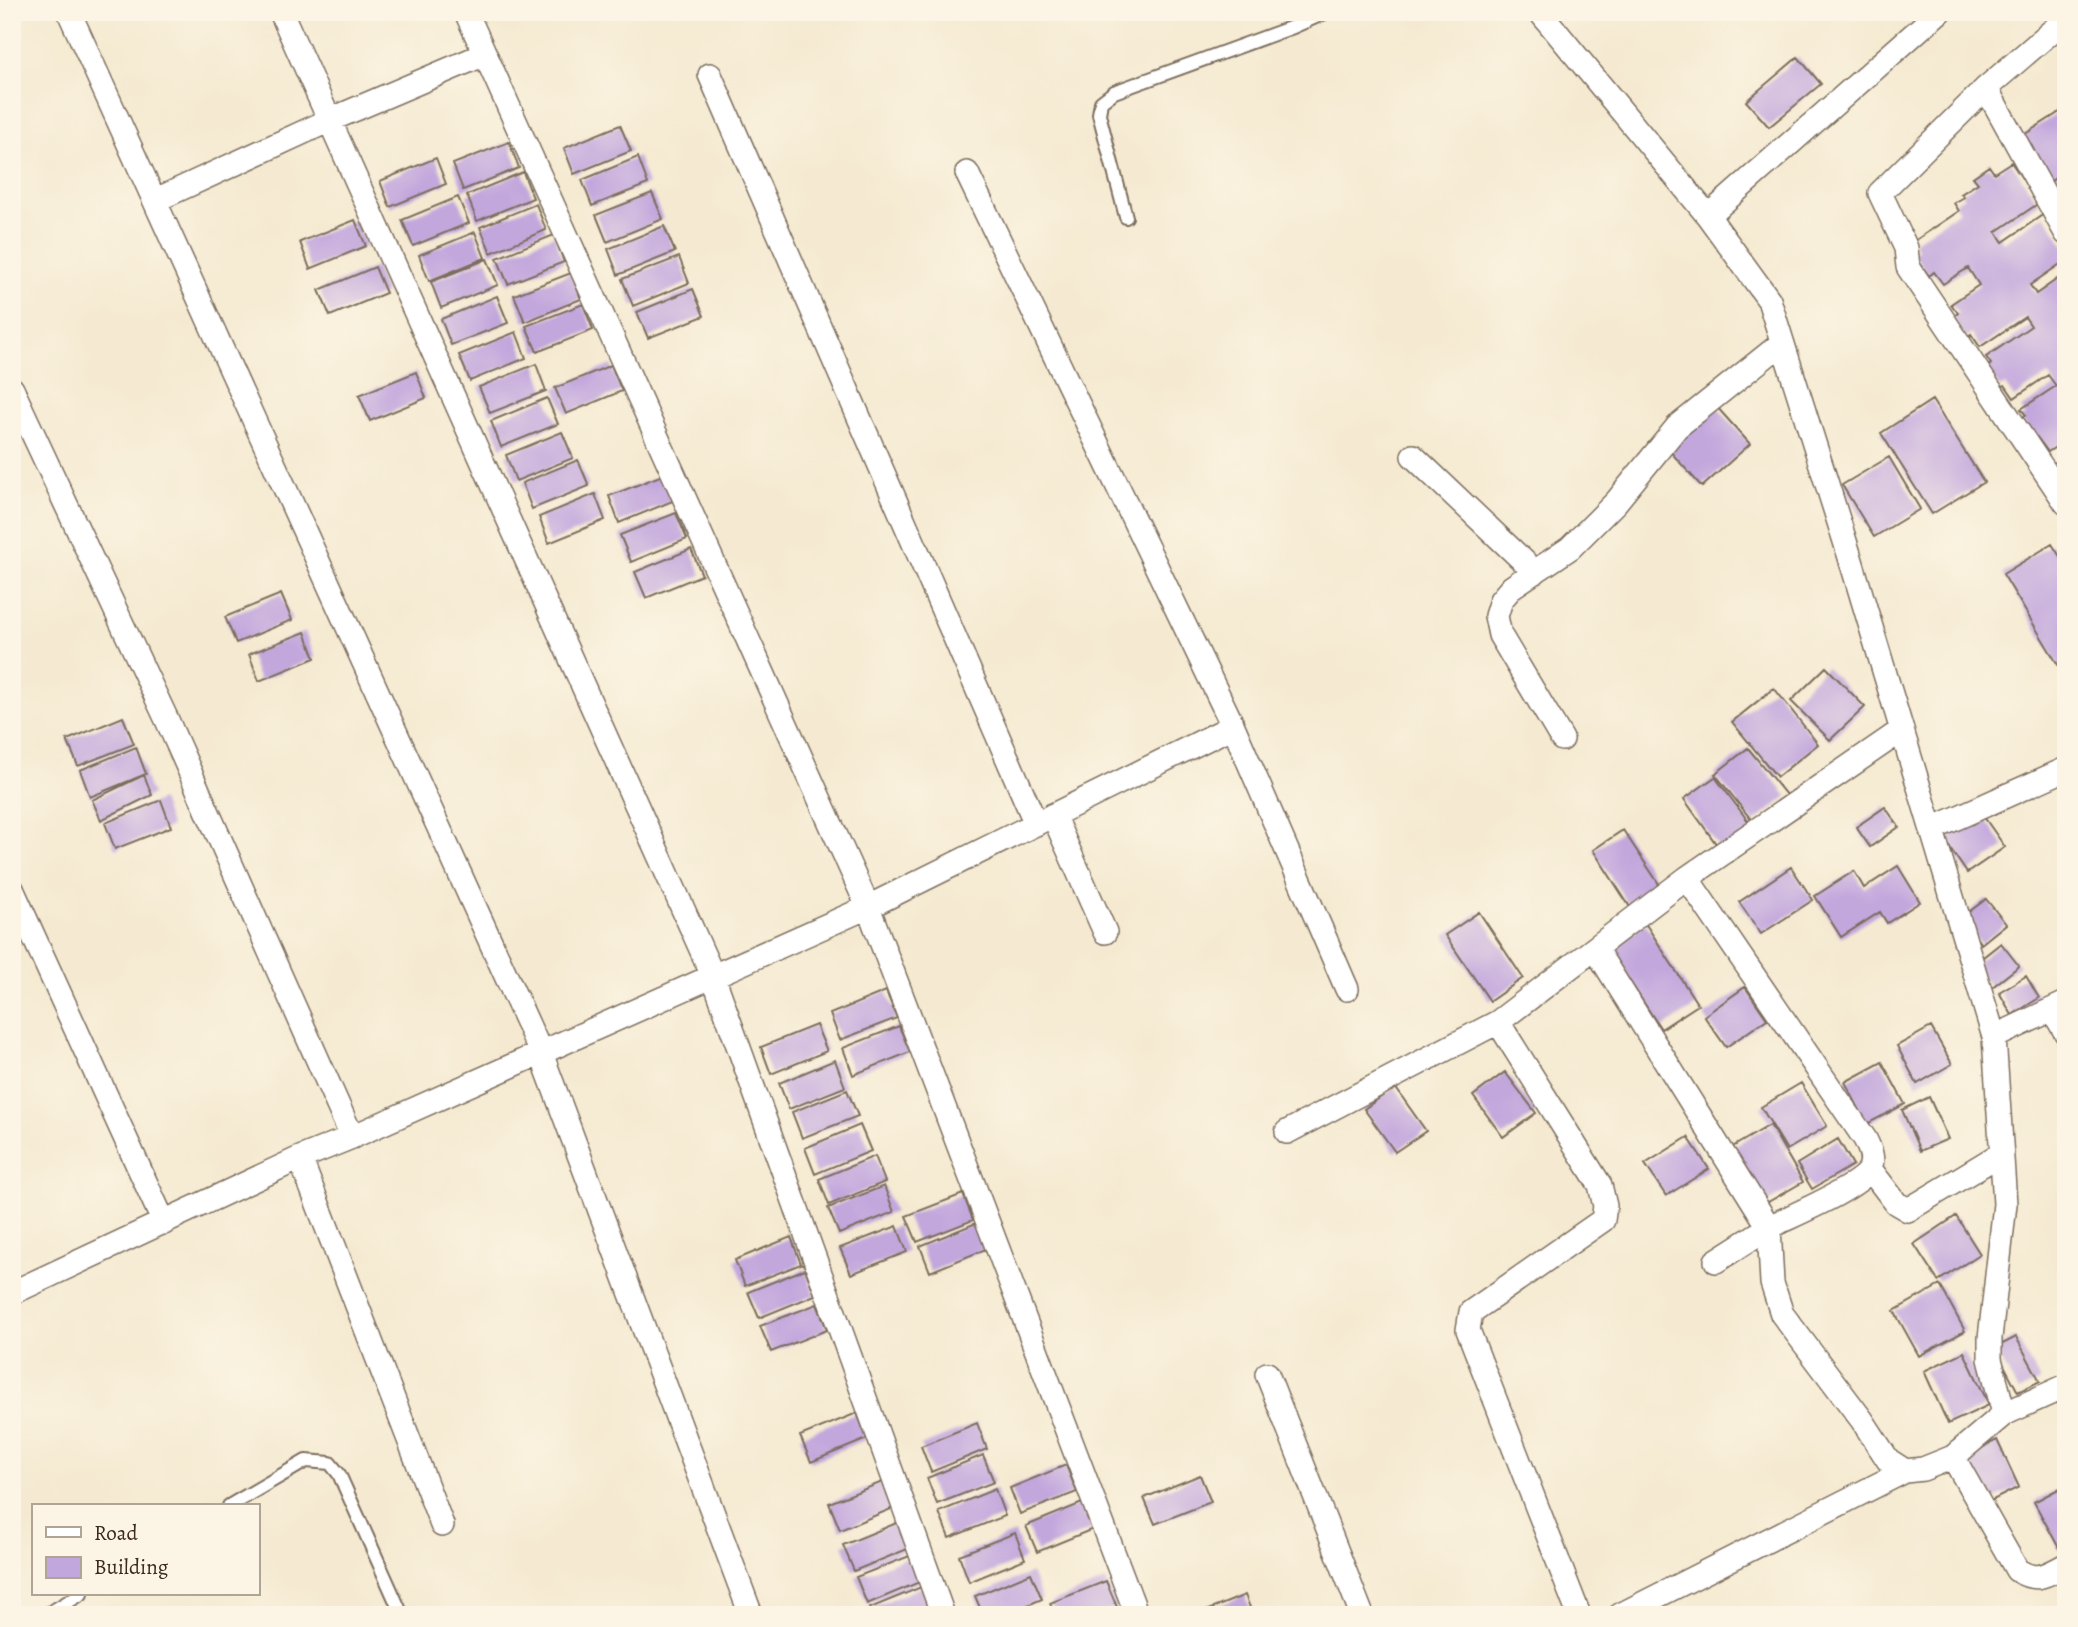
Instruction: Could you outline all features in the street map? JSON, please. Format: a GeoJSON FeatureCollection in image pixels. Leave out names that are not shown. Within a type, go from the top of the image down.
{"type":"FeatureCollection","features":[{"type":"Feature","properties":{"kind":"street"},"geometry":{"type":"LineString","coordinates":[[69,12],[541,1053],[751,1615]]}},
{"type":"Feature","properties":{"kind":"street"},"geometry":{"type":"LineString","coordinates":[[281,12],[713,976],[943,1615]]}},
{"type":"Feature","properties":{"kind":"street"},"geometry":{"type":"LineString","coordinates":[[466,12],[868,907],[1137,1615]]}},
{"type":"Feature","properties":{"kind":"street"},"geometry":{"type":"LineString","coordinates":[[1540,12],[1708,216],[1769,300],[1994,1037],[2006,1204],[1990,1338],[1990,1359],[2004,1414]]}},
{"type":"Feature","properties":{"kind":"street"},"geometry":{"type":"LineString","coordinates":[[1708,216],[1939,12]]}},
{"type":"Feature","properties":{"kind":"street"},"geometry":{"type":"LineString","coordinates":[[2066,19],[1986,88],[1880,193],[1906,248],[1908,267],[2066,503]]}},
{"type":"Feature","properties":{"kind":"street"},"geometry":{"type":"LineString","coordinates":[[156,200],[330,120],[485,54]]}},
{"type":"Feature","properties":{"kind":"street"},"geometry":{"type":"LineString","coordinates":[[710,75],[1045,820],[1105,932]]}},
{"type":"Feature","properties":{"kind":"street"},"geometry":{"type":"LineString","coordinates":[[1986,88],[2066,233]]}},
{"type":"Feature","properties":{"kind":"street"},"geometry":{"type":"LineString","coordinates":[[968,173],[1233,726],[1347,989]]}},
{"type":"Feature","properties":{"kind":"street"},"geometry":{"type":"LineString","coordinates":[[1562,739],[1500,635],[1496,616],[1501,600],[1512,587],[1570,548],[1616,502],[1676,427],[1782,343]]}},
{"type":"Feature","properties":{"kind":"street"},"geometry":{"type":"LineString","coordinates":[[12,389],[167,720],[352,1137]]}},
{"type":"Feature","properties":{"kind":"street"},"geometry":{"type":"LineString","coordinates":[[1413,456],[1535,572]]}},
{"type":"Feature","properties":{"kind":"street"},"geometry":{"type":"LineString","coordinates":[[12,1293],[300,1158],[868,907],[1233,726]]}},
{"type":"Feature","properties":{"kind":"street"},"geometry":{"type":"LineString","coordinates":[[1287,1132],[1498,1021],[1687,878],[1902,730]]}},
{"type":"Feature","properties":{"kind":"street"},"geometry":{"type":"LineString","coordinates":[[1932,829],[2066,769]]}},
{"type":"Feature","properties":{"kind":"street"},"geometry":{"type":"LineString","coordinates":[[1687,878],[1865,1139],[1872,1154],[1870,1169],[1857,1183],[1769,1227],[1716,1261]]}},
{"type":"Feature","properties":{"kind":"street"},"geometry":{"type":"LineString","coordinates":[[12,889],[164,1223]]}},
{"type":"Feature","properties":{"kind":"street"},"geometry":{"type":"LineString","coordinates":[[1595,948],[1769,1227],[1772,1283],[1782,1314],[1862,1420],[1888,1460],[1905,1471]]}},
{"type":"Feature","properties":{"kind":"street"},"geometry":{"type":"LineString","coordinates":[[1994,1037],[2059,1007],[2066,1033]]}},
{"type":"Feature","properties":{"kind":"street"},"geometry":{"type":"LineString","coordinates":[[1498,1021],[1600,1185],[1605,1206],[1603,1220],[1471,1312],[1468,1330],[1579,1615]]}},
{"type":"Feature","properties":{"kind":"street"},"geometry":{"type":"LineString","coordinates":[[1870,1169],[1896,1203],[1908,1210],[2002,1153]]}},
{"type":"Feature","properties":{"kind":"street"},"geometry":{"type":"LineString","coordinates":[[300,1158],[442,1525]]}},
{"type":"Feature","properties":{"kind":"street"},"geometry":{"type":"LineString","coordinates":[[1267,1374],[1362,1615]]}},
{"type":"Feature","properties":{"kind":"street"},"geometry":{"type":"LineString","coordinates":[[1620,1615],[1905,1471],[1923,1469],[1953,1457],[2004,1414],[2066,1386]]}},
{"type":"Feature","properties":{"kind":"street"},"geometry":{"type":"LineString","coordinates":[[1953,1457],[2017,1570],[2028,1577],[2043,1577],[2066,1565]]}},
{"type":"Feature","properties":{"kind":"lane"},"geometry":{"type":"LineString","coordinates":[[1126,217],[1099,114],[1101,102],[1114,92],[1293,27],[1326,12]]}},
{"type":"Feature","properties":{"kind":"lane"},"geometry":{"type":"LineString","coordinates":[[232,1504],[306,1461],[330,1463],[339,1474],[402,1615]]}},
{"type":"Feature","properties":{"kind":"lane"},"geometry":{"type":"LineString","coordinates":[[46,1615],[78,1596]]}},
{"type":"Feature","properties":{"kind":"building"},"geometry":{"type":"Polygon","coordinates":[[[1798,57],[1821,84],[1769,127],[1746,101],[1798,57]]]}},
{"type":"Feature","properties":{"kind":"building"},"geometry":{"type":"Polygon","coordinates":[[[2066,108],[2066,171],[2051,181],[2022,136],[2066,108]]]}},
{"type":"Feature","properties":{"kind":"building"},"geometry":{"type":"Polygon","coordinates":[[[620,125],[631,151],[574,174],[564,148],[620,125]]]}},
{"type":"Feature","properties":{"kind":"building"},"geometry":{"type":"Polygon","coordinates":[[[509,142],[519,168],[463,190],[453,164],[509,142]]]}},
{"type":"Feature","properties":{"kind":"building"},"geometry":{"type":"Polygon","coordinates":[[[638,157],[648,184],[592,206],[582,180],[638,157]]]}},
{"type":"Feature","properties":{"kind":"building"},"geometry":{"type":"Polygon","coordinates":[[[436,158],[446,184],[390,207],[380,181],[436,158]]]}},
{"type":"Feature","properties":{"kind":"building"},"geometry":{"type":"Polygon","coordinates":[[[2011,162],[2039,203],[1996,232],[2003,242],[2044,214],[2066,247],[2066,260],[2030,285],[2036,294],[2066,273],[2066,440],[2048,452],[2037,437],[2034,439],[2021,418],[2026,415],[2021,409],[2056,386],[2048,375],[2014,398],[2005,385],[2000,388],[1986,368],[1991,364],[1986,357],[2031,326],[2025,317],[1980,347],[1971,334],[1966,338],[1952,318],[1958,313],[1951,304],[1979,285],[1968,268],[1943,284],[1934,272],[1929,276],[1913,253],[1918,249],[1913,242],[1959,211],[1954,203],[1964,197],[1961,194],[1978,183],[1973,177],[1989,166],[1994,173],[2011,162]]]}},
{"type":"Feature","properties":{"kind":"building"},"geometry":{"type":"Polygon","coordinates":[[[523,172],[533,198],[477,221],[467,195],[523,172]]]}},
{"type":"Feature","properties":{"kind":"building"},"geometry":{"type":"Polygon","coordinates":[[[652,193],[663,219],[607,242],[596,215],[652,193]]]}},
{"type":"Feature","properties":{"kind":"building"},"geometry":{"type":"Polygon","coordinates":[[[458,197],[469,223],[413,246],[402,220],[458,197]]]}},
{"type":"Feature","properties":{"kind":"building"},"geometry":{"type":"Polygon","coordinates":[[[536,204],[546,230],[491,253],[480,227],[536,204]]]}},
{"type":"Feature","properties":{"kind":"building"},"geometry":{"type":"Polygon","coordinates":[[[355,220],[366,246],[310,269],[300,242],[355,220]]]}},
{"type":"Feature","properties":{"kind":"building"},"geometry":{"type":"Polygon","coordinates":[[[664,226],[675,252],[618,275],[608,249],[664,226]]]}},
{"type":"Feature","properties":{"kind":"building"},"geometry":{"type":"Polygon","coordinates":[[[475,232],[485,258],[429,281],[419,255],[475,232]]]}},
{"type":"Feature","properties":{"kind":"building"},"geometry":{"type":"Polygon","coordinates":[[[554,235],[564,262],[508,284],[497,258],[554,235]]]}},
{"type":"Feature","properties":{"kind":"building"},"geometry":{"type":"Polygon","coordinates":[[[679,257],[689,283],[633,306],[622,279],[679,257]]]}},
{"type":"Feature","properties":{"kind":"building"},"geometry":{"type":"Polygon","coordinates":[[[487,259],[498,285],[441,308],[431,282],[487,259]]]}},
{"type":"Feature","properties":{"kind":"building"},"geometry":{"type":"Polygon","coordinates":[[[375,267],[386,293],[330,316],[319,290],[375,267]]]}},
{"type":"Feature","properties":{"kind":"building"},"geometry":{"type":"Polygon","coordinates":[[[571,273],[581,299],[525,322],[514,295],[571,273]]]}},
{"type":"Feature","properties":{"kind":"building"},"geometry":{"type":"Polygon","coordinates":[[[693,289],[704,316],[648,338],[637,312],[693,289]]]}},
{"type":"Feature","properties":{"kind":"building"},"geometry":{"type":"Polygon","coordinates":[[[497,296],[508,323],[451,345],[441,319],[497,296]]]}},
{"type":"Feature","properties":{"kind":"building"},"geometry":{"type":"Polygon","coordinates":[[[583,304],[593,330],[537,352],[526,326],[583,304]]]}},
{"type":"Feature","properties":{"kind":"building"},"geometry":{"type":"Polygon","coordinates":[[[516,332],[526,358],[470,381],[459,355],[516,332]]]}},
{"type":"Feature","properties":{"kind":"building"},"geometry":{"type":"Polygon","coordinates":[[[536,364],[546,391],[490,413],[479,387],[536,364]]]}},
{"type":"Feature","properties":{"kind":"building"},"geometry":{"type":"Polygon","coordinates":[[[611,365],[622,391],[566,414],[555,388],[611,365]]]}},
{"type":"Feature","properties":{"kind":"building"},"geometry":{"type":"Polygon","coordinates":[[[416,372],[426,398],[370,421],[359,395],[416,372]]]}},
{"type":"Feature","properties":{"kind":"building"},"geometry":{"type":"Polygon","coordinates":[[[547,398],[558,424],[501,447],[491,421],[547,398]]]}},
{"type":"Feature","properties":{"kind":"building"},"geometry":{"type":"Polygon","coordinates":[[[1932,400],[1984,482],[1932,514],[1881,433],[1932,400]]]}},
{"type":"Feature","properties":{"kind":"building"},"geometry":{"type":"Polygon","coordinates":[[[1716,406],[1750,444],[1702,487],[1668,449],[1716,406]]]}},
{"type":"Feature","properties":{"kind":"building"},"geometry":{"type":"Polygon","coordinates":[[[562,432],[573,458],[516,481],[506,455],[562,432]]]}},
{"type":"Feature","properties":{"kind":"building"},"geometry":{"type":"Polygon","coordinates":[[[1889,457],[1920,509],[1874,537],[1842,485],[1889,457]]]}},
{"type":"Feature","properties":{"kind":"building"},"geometry":{"type":"Polygon","coordinates":[[[578,460],[589,486],[532,509],[522,483],[578,460]]]}},
{"type":"Feature","properties":{"kind":"building"},"geometry":{"type":"Polygon","coordinates":[[[665,474],[675,500],[619,523],[609,496],[665,474]]]}},
{"type":"Feature","properties":{"kind":"building"},"geometry":{"type":"Polygon","coordinates":[[[595,494],[605,520],[549,543],[539,517],[595,494]]]}},
{"type":"Feature","properties":{"kind":"building"},"geometry":{"type":"Polygon","coordinates":[[[676,513],[687,539],[631,562],[620,535],[676,513]]]}},
{"type":"Feature","properties":{"kind":"building"},"geometry":{"type":"Polygon","coordinates":[[[2052,544],[2066,566],[2066,678],[2003,574],[2052,544]]]}},
{"type":"Feature","properties":{"kind":"building"},"geometry":{"type":"Polygon","coordinates":[[[691,549],[702,575],[646,598],[635,572],[691,549]]]}},
{"type":"Feature","properties":{"kind":"building"},"geometry":{"type":"Polygon","coordinates":[[[281,594],[292,620],[236,643],[225,617],[281,594]]]}},
{"type":"Feature","properties":{"kind":"building"},"geometry":{"type":"Polygon","coordinates":[[[305,632],[315,658],[259,681],[249,654],[305,632]]]}},
{"type":"Feature","properties":{"kind":"building"},"geometry":{"type":"Polygon","coordinates":[[[1826,667],[1865,707],[1830,740],[1791,701],[1826,667]]]}},
{"type":"Feature","properties":{"kind":"building"},"geometry":{"type":"Polygon","coordinates":[[[1774,688],[1818,744],[1777,777],[1732,722],[1774,688]]]}},
{"type":"Feature","properties":{"kind":"building"},"geometry":{"type":"Polygon","coordinates":[[[123,717],[134,744],[78,766],[67,740],[123,717]]]}},
{"type":"Feature","properties":{"kind":"building"},"geometry":{"type":"Polygon","coordinates":[[[136,747],[146,774],[90,797],[80,770],[136,747]]]}},
{"type":"Feature","properties":{"kind":"building"},"geometry":{"type":"Polygon","coordinates":[[[1748,748],[1787,796],[1754,823],[1715,774],[1748,748]]]}},
{"type":"Feature","properties":{"kind":"building"},"geometry":{"type":"Polygon","coordinates":[[[144,775],[152,795],[101,820],[92,800],[144,775]]]}},
{"type":"Feature","properties":{"kind":"building"},"geometry":{"type":"Polygon","coordinates":[[[1715,777],[1754,829],[1722,852],[1684,799],[1715,777]]]}},
{"type":"Feature","properties":{"kind":"building"},"geometry":{"type":"Polygon","coordinates":[[[161,800],[171,827],[115,849],[105,823],[161,800]]]}},
{"type":"Feature","properties":{"kind":"building"},"geometry":{"type":"Polygon","coordinates":[[[1885,807],[1899,827],[1870,847],[1856,827],[1885,807]]]}},
{"type":"Feature","properties":{"kind":"building"},"geometry":{"type":"Polygon","coordinates":[[[1979,810],[2005,847],[1967,873],[1942,836],[1979,810]]]}},
{"type":"Feature","properties":{"kind":"building"},"geometry":{"type":"Polygon","coordinates":[[[1623,830],[1661,887],[1630,907],[1593,850],[1623,830]]]}},
{"type":"Feature","properties":{"kind":"building"},"geometry":{"type":"Polygon","coordinates":[[[1898,866],[1920,902],[1887,923],[1880,912],[1841,937],[1815,896],[1854,871],[1864,888],[1898,866]]]}},
{"type":"Feature","properties":{"kind":"building"},"geometry":{"type":"Polygon","coordinates":[[[1791,867],[1813,900],[1761,934],[1739,902],[1791,867]]]}},
{"type":"Feature","properties":{"kind":"building"},"geometry":{"type":"Polygon","coordinates":[[[1986,899],[2006,924],[1981,944],[1961,918],[1986,899]]]}},
{"type":"Feature","properties":{"kind":"building"},"geometry":{"type":"Polygon","coordinates":[[[1479,912],[1523,978],[1490,1001],[1445,935],[1479,912]]]}},
{"type":"Feature","properties":{"kind":"building"},"geometry":{"type":"Polygon","coordinates":[[[1645,923],[1698,1005],[1661,1029],[1608,948],[1645,923]]]}},
{"type":"Feature","properties":{"kind":"building"},"geometry":{"type":"Polygon","coordinates":[[[2001,943],[2019,966],[1991,988],[1973,965],[2001,943]]]}},
{"type":"Feature","properties":{"kind":"building"},"geometry":{"type":"Polygon","coordinates":[[[2026,976],[2039,998],[2012,1015],[1999,992],[2026,976]]]}},
{"type":"Feature","properties":{"kind":"building"},"geometry":{"type":"Polygon","coordinates":[[[1745,987],[1767,1019],[1726,1047],[1704,1016],[1745,987]]]}},
{"type":"Feature","properties":{"kind":"building"},"geometry":{"type":"Polygon","coordinates":[[[886,991],[897,1018],[840,1040],[830,1014],[886,991]]]}},
{"type":"Feature","properties":{"kind":"building"},"geometry":{"type":"Polygon","coordinates":[[[816,1025],[827,1051],[771,1074],[761,1047],[816,1025]]]}},
{"type":"Feature","properties":{"kind":"building"},"geometry":{"type":"Polygon","coordinates":[[[899,1026],[910,1052],[853,1075],[843,1048],[899,1026]]]}},
{"type":"Feature","properties":{"kind":"building"},"geometry":{"type":"Polygon","coordinates":[[[1931,1027],[1952,1064],[1917,1084],[1897,1046],[1931,1027]]]}},
{"type":"Feature","properties":{"kind":"building"},"geometry":{"type":"Polygon","coordinates":[[[835,1060],[845,1087],[789,1109],[779,1083],[835,1060]]]}},
{"type":"Feature","properties":{"kind":"building"},"geometry":{"type":"Polygon","coordinates":[[[1882,1062],[1905,1104],[1867,1124],[1845,1082],[1882,1062]]]}},
{"type":"Feature","properties":{"kind":"building"},"geometry":{"type":"Polygon","coordinates":[[[1505,1072],[1536,1113],[1503,1137],[1473,1096],[1505,1072]]]}},
{"type":"Feature","properties":{"kind":"building"},"geometry":{"type":"Polygon","coordinates":[[[1801,1083],[1827,1126],[1787,1150],[1761,1107],[1801,1083]]]}},
{"type":"Feature","properties":{"kind":"building"},"geometry":{"type":"Polygon","coordinates":[[[1395,1087],[1426,1131],[1395,1152],[1364,1109],[1395,1087]]]}},
{"type":"Feature","properties":{"kind":"building"},"geometry":{"type":"Polygon","coordinates":[[[847,1090],[858,1116],[802,1138],[792,1112],[847,1090]]]}},
{"type":"Feature","properties":{"kind":"building"},"geometry":{"type":"Polygon","coordinates":[[[1929,1097],[1948,1139],[1920,1151],[1902,1110],[1929,1097]]]}},
{"type":"Feature","properties":{"kind":"building"},"geometry":{"type":"Polygon","coordinates":[[[860,1125],[871,1151],[815,1174],[805,1148],[860,1125]]]}},
{"type":"Feature","properties":{"kind":"building"},"geometry":{"type":"Polygon","coordinates":[[[1770,1125],[1803,1182],[1761,1206],[1729,1149],[1770,1125]]]}},
{"type":"Feature","properties":{"kind":"building"},"geometry":{"type":"Polygon","coordinates":[[[1688,1137],[1709,1169],[1666,1196],[1645,1164],[1688,1137]]]}},
{"type":"Feature","properties":{"kind":"building"},"geometry":{"type":"Polygon","coordinates":[[[1838,1139],[1853,1165],[1812,1189],[1797,1164],[1838,1139]]]}},
{"type":"Feature","properties":{"kind":"building"},"geometry":{"type":"Polygon","coordinates":[[[875,1156],[885,1182],[829,1205],[819,1179],[875,1156]]]}},
{"type":"Feature","properties":{"kind":"building"},"geometry":{"type":"Polygon","coordinates":[[[884,1186],[894,1212],[839,1234],[828,1208],[884,1186]]]}},
{"type":"Feature","properties":{"kind":"building"},"geometry":{"type":"Polygon","coordinates":[[[963,1194],[973,1220],[917,1242],[906,1216],[963,1194]]]}},
{"type":"Feature","properties":{"kind":"building"},"geometry":{"type":"Polygon","coordinates":[[[1956,1216],[1980,1254],[1938,1281],[1914,1244],[1956,1216]]]}},
{"type":"Feature","properties":{"kind":"building"},"geometry":{"type":"Polygon","coordinates":[[[976,1223],[986,1249],[930,1272],[920,1246],[976,1223]]]}},
{"type":"Feature","properties":{"kind":"building"},"geometry":{"type":"Polygon","coordinates":[[[897,1226],[907,1252],[851,1274],[840,1248],[897,1226]]]}},
{"type":"Feature","properties":{"kind":"building"},"geometry":{"type":"Polygon","coordinates":[[[791,1237],[801,1264],[745,1286],[735,1260],[791,1237]]]}},
{"type":"Feature","properties":{"kind":"building"},"geometry":{"type":"Polygon","coordinates":[[[805,1269],[815,1295],[759,1318],[748,1292],[805,1269]]]}},
{"type":"Feature","properties":{"kind":"building"},"geometry":{"type":"Polygon","coordinates":[[[1940,1285],[1965,1331],[1919,1356],[1894,1311],[1940,1285]]]}},
{"type":"Feature","properties":{"kind":"building"},"geometry":{"type":"Polygon","coordinates":[[[817,1304],[827,1330],[771,1352],[760,1326],[817,1304]]]}},
{"type":"Feature","properties":{"kind":"building"},"geometry":{"type":"Polygon","coordinates":[[[2016,1337],[2040,1381],[2018,1392],[1995,1348],[2016,1337]]]}},
{"type":"Feature","properties":{"kind":"building"},"geometry":{"type":"Polygon","coordinates":[[[1964,1352],[1989,1405],[1948,1424],[1924,1371],[1964,1352]]]}},
{"type":"Feature","properties":{"kind":"building"},"geometry":{"type":"Polygon","coordinates":[[[857,1413],[867,1439],[811,1462],[800,1436],[857,1413]]]}},
{"type":"Feature","properties":{"kind":"building"},"geometry":{"type":"Polygon","coordinates":[[[977,1423],[987,1449],[931,1472],[921,1446],[977,1423]]]}},
{"type":"Feature","properties":{"kind":"building"},"geometry":{"type":"Polygon","coordinates":[[[1997,1440],[2019,1487],[1987,1503],[1965,1456],[1997,1440]]]}},
{"type":"Feature","properties":{"kind":"building"},"geometry":{"type":"Polygon","coordinates":[[[983,1455],[994,1482],[937,1504],[927,1478],[983,1455]]]}},
{"type":"Feature","properties":{"kind":"building"},"geometry":{"type":"Polygon","coordinates":[[[1066,1465],[1077,1492],[1020,1514],[1010,1488],[1066,1465]]]}},
{"type":"Feature","properties":{"kind":"building"},"geometry":{"type":"Polygon","coordinates":[[[1200,1475],[1211,1502],[1155,1524],[1144,1498],[1200,1475]]]}},
{"type":"Feature","properties":{"kind":"building"},"geometry":{"type":"Polygon","coordinates":[[[885,1481],[896,1507],[840,1530],[829,1503],[885,1481]]]}},
{"type":"Feature","properties":{"kind":"building"},"geometry":{"type":"Polygon","coordinates":[[[2066,1485],[2066,1544],[2059,1548],[2034,1502],[2066,1485]]]}},
{"type":"Feature","properties":{"kind":"building"},"geometry":{"type":"Polygon","coordinates":[[[995,1489],[1005,1516],[949,1538],[939,1512],[995,1489]]]}},
{"type":"Feature","properties":{"kind":"building"},"geometry":{"type":"Polygon","coordinates":[[[1082,1503],[1093,1529],[1037,1552],[1026,1526],[1082,1503]]]}},
{"type":"Feature","properties":{"kind":"building"},"geometry":{"type":"Polygon","coordinates":[[[899,1522],[910,1548],[854,1571],[843,1545],[899,1522]]]}},
{"type":"Feature","properties":{"kind":"building"},"geometry":{"type":"Polygon","coordinates":[[[1015,1533],[1025,1559],[969,1582],[959,1555],[1015,1533]]]}},
{"type":"Feature","properties":{"kind":"building"},"geometry":{"type":"Polygon","coordinates":[[[912,1555],[922,1581],[867,1604],[856,1577],[912,1555]]]}},
{"type":"Feature","properties":{"kind":"building"},"geometry":{"type":"Polygon","coordinates":[[[1031,1573],[1042,1599],[1004,1615],[983,1615],[975,1596],[1031,1573]]]}},
{"type":"Feature","properties":{"kind":"building"},"geometry":{"type":"Polygon","coordinates":[[[1106,1581],[1117,1607],[1097,1615],[1054,1615],[1050,1603],[1106,1581]]]}},
{"type":"Feature","properties":{"kind":"building"},"geometry":{"type":"Polygon","coordinates":[[[926,1585],[936,1611],[927,1615],[872,1615],[870,1608],[926,1585]]]}},
{"type":"Feature","properties":{"kind":"building"},"geometry":{"type":"Polygon","coordinates":[[[1245,1595],[1253,1615],[1196,1615],[1245,1595]]]}}]}
